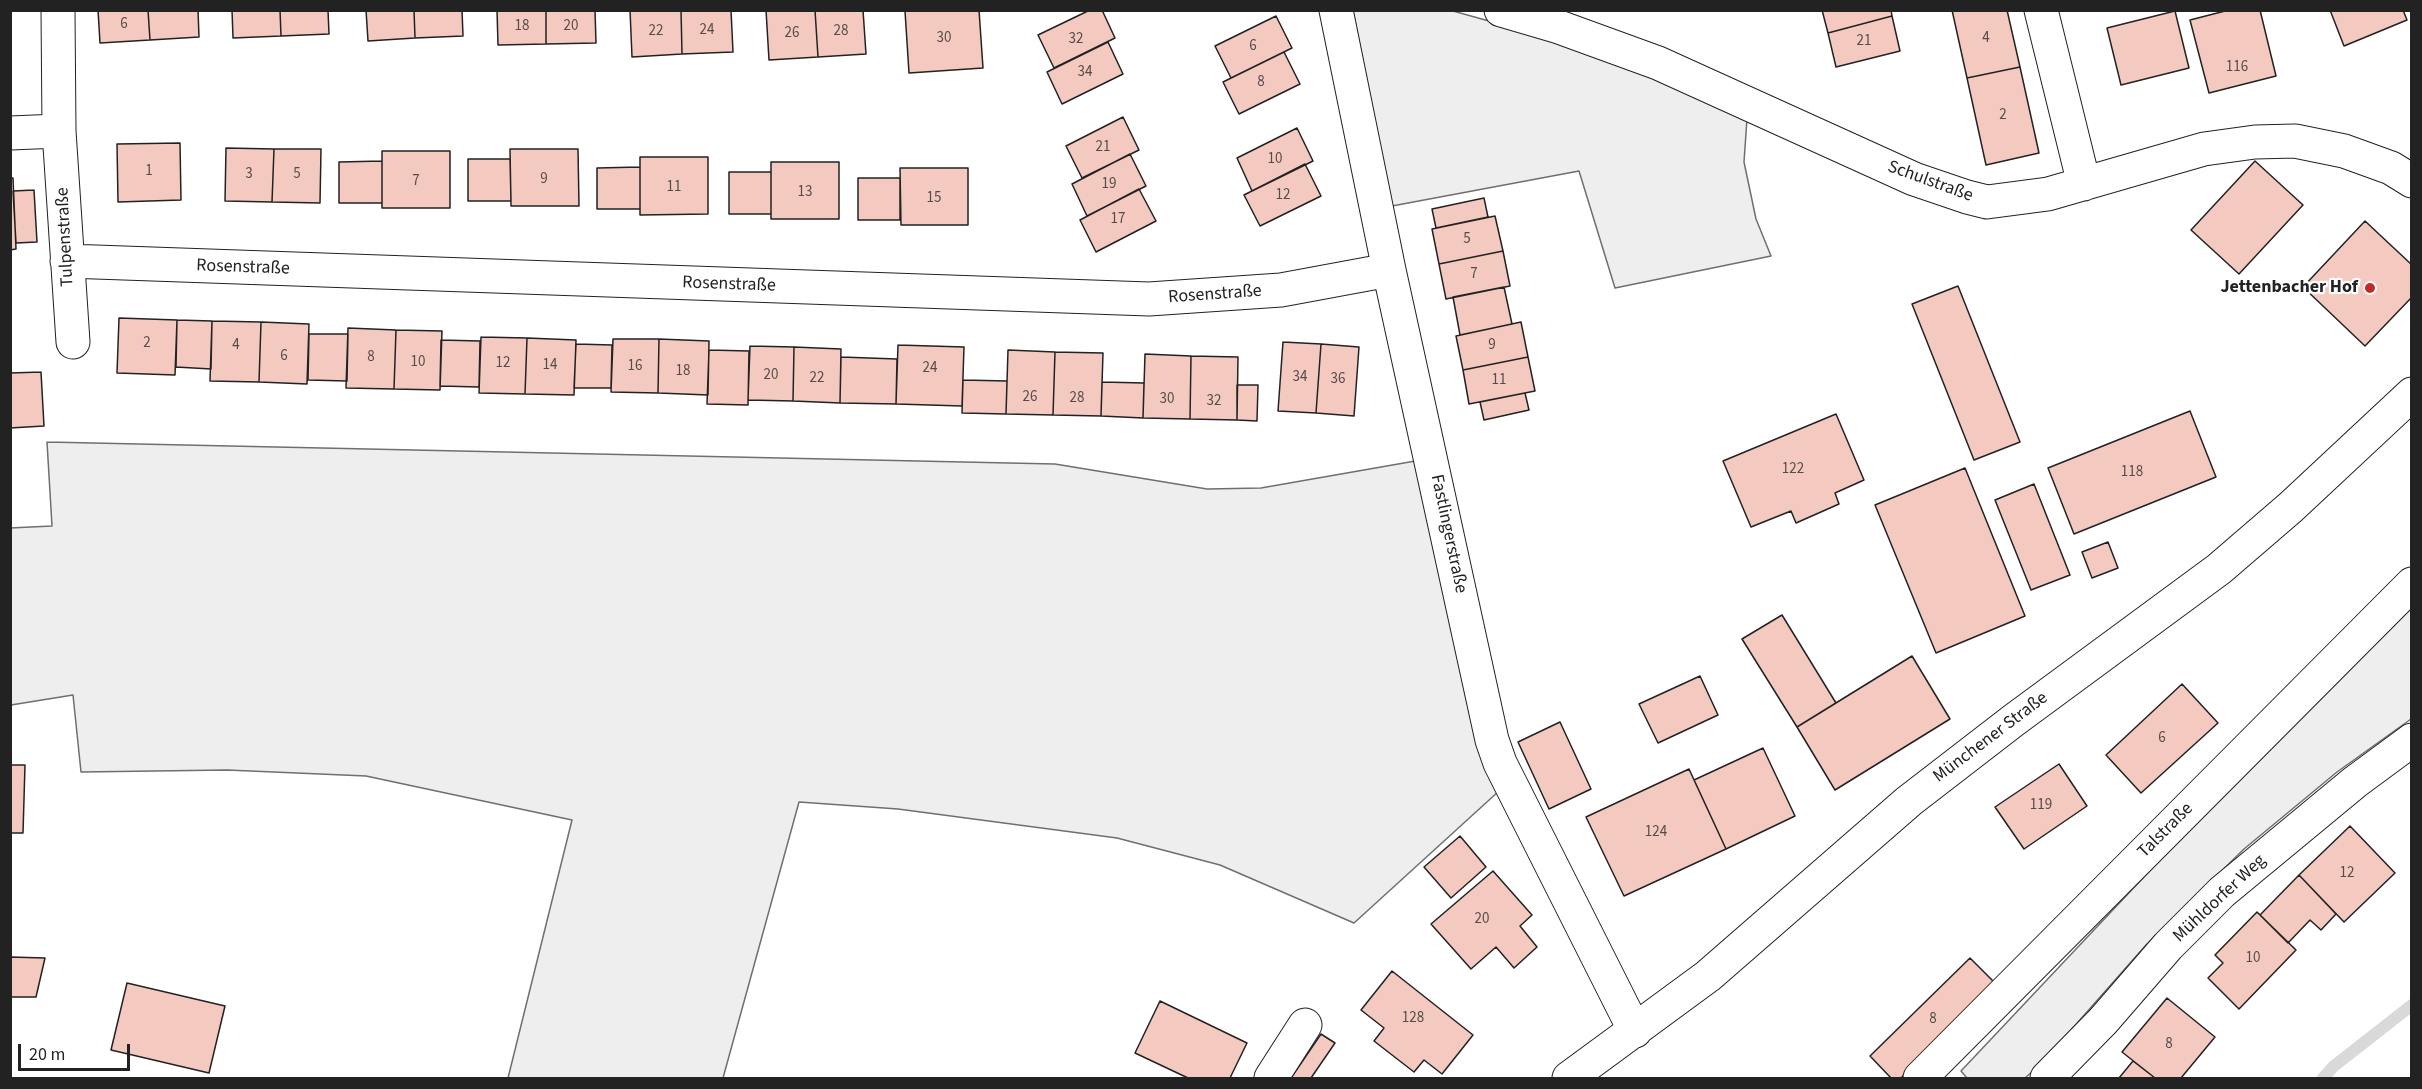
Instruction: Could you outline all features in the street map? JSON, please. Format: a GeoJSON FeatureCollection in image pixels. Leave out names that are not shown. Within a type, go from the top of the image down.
{"type":"FeatureCollection","features":[{"type":"Feature","properties":{"kind":"street","name":"Tulpenstraße"},"geometry":{"type":"LineString","coordinates":[[58,10],[59,131],[73,342]]}},
{"type":"Feature","properties":{"kind":"street","name":"Fastlingerstraße"},"geometry":{"type":"LineString","coordinates":[[1336,10],[1389,270],[1492,740],[1500,763],[1635,1031]]}},
{"type":"Feature","properties":{"kind":"street","name":"Schulstraße"},"geometry":{"type":"LineString","coordinates":[[1501,10],[1557,19],[1914,179],[1987,202],[2048,194],[2204,149],[2254,142],[2295,141],[2344,151],[2391,168],[2412,181]]}},
{"type":"Feature","properties":{"kind":"street"},"geometry":{"type":"LineString","coordinates":[[2041,10],[2084,183]]}},
{"type":"Feature","properties":{"kind":"street"},"geometry":{"type":"LineString","coordinates":[[10,133],[59,131]]}},
{"type":"Feature","properties":{"kind":"street","name":"Rosenstraße"},"geometry":{"type":"LineString","coordinates":[[67,261],[1149,299],[1281,290],[1389,270]]}},
{"type":"Feature","properties":{"kind":"street","name":"Münchener Straße"},"geometry":{"type":"LineString","coordinates":[[1569,1078],[1708,976],[1909,801],[2014,720],[2219,569],[2291,507],[2412,394]]}},
{"type":"Feature","properties":{"kind":"street","name":"Talstraße"},"geometry":{"type":"LineString","coordinates":[[1920,1078],[2412,584]]}},
{"type":"Feature","properties":{"kind":"street","name":"Mühldorfer Weg"},"geometry":{"type":"LineString","coordinates":[[2048,1078],[2103,1021],[2168,946],[2222,892],[2355,782],[2412,740]]}},
{"type":"Feature","properties":{"kind":"street"},"geometry":{"type":"LineString","coordinates":[[1271,1078],[1305,1025]]}},
{"type":"Feature","properties":{"kind":"shaded area"},"geometry":{"type":"Polygon","coordinates":[[[1353,11],[1453,11],[1550,38],[1645,74],[1747,119],[1744,162],[1756,219],[1771,256],[1615,288],[1579,171],[1392,206],[1353,11]]]}},
{"type":"Feature","properties":{"kind":"shaded area"},"geometry":{"type":"Polygon","coordinates":[[[47,442],[1055,464],[1207,489],[1261,488],[1421,460],[1499,791],[1354,923],[1220,865],[1117,838],[898,809],[799,802],[723,1078],[508,1078],[572,820],[366,776],[227,770],[81,772],[73,695],[11,705],[10,528],[52,526],[47,442]]]}},
{"type":"Feature","properties":{"kind":"shaded area"},"geometry":{"type":"Polygon","coordinates":[[[2411,604],[2411,719],[2337,772],[2244,849],[2146,945],[2041,1064],[2025,1078],[1967,1078],[1961,1071],[2192,826],[2411,604]]]}},
{"type":"Feature","properties":{"kind":"building"},"geometry":{"type":"Polygon","coordinates":[[[98,10],[148,10],[150,40],[100,43],[98,10]]]}},
{"type":"Feature","properties":{"kind":"building"},"geometry":{"type":"Polygon","coordinates":[[[148,10],[198,10],[199,37],[150,40],[148,10]]]}},
{"type":"Feature","properties":{"kind":"building"},"geometry":{"type":"Polygon","coordinates":[[[232,10],[280,10],[281,36],[233,38],[232,10]]]}},
{"type":"Feature","properties":{"kind":"building"},"geometry":{"type":"Polygon","coordinates":[[[280,10],[328,10],[329,34],[281,36],[280,10]]]}},
{"type":"Feature","properties":{"kind":"building"},"geometry":{"type":"Polygon","coordinates":[[[366,10],[414,10],[415,38],[368,41],[366,10]]]}},
{"type":"Feature","properties":{"kind":"building"},"geometry":{"type":"Polygon","coordinates":[[[414,10],[462,10],[463,36],[415,38],[414,10]]]}},
{"type":"Feature","properties":{"kind":"building"},"geometry":{"type":"Polygon","coordinates":[[[497,10],[546,10],[546,44],[498,45],[497,10]]]}},
{"type":"Feature","properties":{"kind":"building"},"geometry":{"type":"Polygon","coordinates":[[[546,10],[595,10],[596,43],[546,44],[546,10]]]}},
{"type":"Feature","properties":{"kind":"building"},"geometry":{"type":"Polygon","coordinates":[[[630,10],[681,10],[682,54],[632,57],[630,10]]]}},
{"type":"Feature","properties":{"kind":"building"},"geometry":{"type":"Polygon","coordinates":[[[681,10],[731,10],[733,52],[682,54],[681,10]]]}},
{"type":"Feature","properties":{"kind":"building"},"geometry":{"type":"Polygon","coordinates":[[[766,10],[815,10],[818,57],[769,60],[766,10]]]}},
{"type":"Feature","properties":{"kind":"building"},"geometry":{"type":"Polygon","coordinates":[[[815,10],[863,10],[866,54],[818,57],[815,10]]]}},
{"type":"Feature","properties":{"kind":"building"},"geometry":{"type":"Polygon","coordinates":[[[979,10],[983,68],[909,73],[905,11],[979,10]]]}},
{"type":"Feature","properties":{"kind":"building"},"geometry":{"type":"Polygon","coordinates":[[[1090,10],[1102,10],[1115,38],[1054,68],[1038,35],[1090,10]]]}},
{"type":"Feature","properties":{"kind":"building"},"geometry":{"type":"Polygon","coordinates":[[[1822,10],[1891,10],[1892,16],[1828,33],[1822,10]]]}},
{"type":"Feature","properties":{"kind":"building"},"geometry":{"type":"Polygon","coordinates":[[[1952,10],[2007,10],[2020,67],[1967,78],[1952,10]]]}},
{"type":"Feature","properties":{"kind":"building"},"geometry":{"type":"Polygon","coordinates":[[[2229,10],[2260,10],[2276,76],[2209,93],[2190,20],[2229,10]]]}},
{"type":"Feature","properties":{"kind":"building"},"geometry":{"type":"Polygon","coordinates":[[[2330,10],[2403,10],[2407,20],[2344,46],[2330,10]]]}},
{"type":"Feature","properties":{"kind":"building"},"geometry":{"type":"Polygon","coordinates":[[[2175,11],[2189,68],[2121,85],[2107,28],[2175,11]]]}},
{"type":"Feature","properties":{"kind":"building"},"geometry":{"type":"Polygon","coordinates":[[[1276,16],[1292,48],[1231,78],[1215,46],[1276,16]]]}},
{"type":"Feature","properties":{"kind":"building"},"geometry":{"type":"Polygon","coordinates":[[[1892,16],[1900,51],[1836,67],[1828,33],[1892,16]]]}},
{"type":"Feature","properties":{"kind":"building"},"geometry":{"type":"Polygon","coordinates":[[[1108,42],[1123,74],[1062,104],[1047,72],[1108,42]]]}},
{"type":"Feature","properties":{"kind":"building"},"geometry":{"type":"Polygon","coordinates":[[[1284,52],[1300,84],[1239,114],[1223,82],[1284,52]]]}},
{"type":"Feature","properties":{"kind":"building"},"geometry":{"type":"Polygon","coordinates":[[[2020,67],[2039,153],[1986,165],[1967,78],[2020,67]]]}},
{"type":"Feature","properties":{"kind":"building"},"geometry":{"type":"Polygon","coordinates":[[[1123,117],[1139,150],[1082,178],[1066,146],[1123,117]]]}},
{"type":"Feature","properties":{"kind":"building"},"geometry":{"type":"Polygon","coordinates":[[[1297,128],[1313,161],[1252,191],[1237,158],[1297,128]]]}},
{"type":"Feature","properties":{"kind":"building"},"geometry":{"type":"Polygon","coordinates":[[[180,143],[181,200],[118,202],[117,144],[180,143]]]}},
{"type":"Feature","properties":{"kind":"building"},"geometry":{"type":"Polygon","coordinates":[[[226,148],[274,149],[272,202],[225,201],[226,148]]]}},
{"type":"Feature","properties":{"kind":"building"},"geometry":{"type":"Polygon","coordinates":[[[274,149],[321,149],[320,203],[272,202],[274,149]]]}},
{"type":"Feature","properties":{"kind":"building"},"geometry":{"type":"Polygon","coordinates":[[[510,149],[578,149],[579,206],[511,206],[510,149]]]}},
{"type":"Feature","properties":{"kind":"building"},"geometry":{"type":"Polygon","coordinates":[[[382,151],[450,151],[450,208],[382,208],[382,151]]]}},
{"type":"Feature","properties":{"kind":"building"},"geometry":{"type":"Polygon","coordinates":[[[1130,154],[1146,186],[1087,216],[1072,184],[1130,154]]]}},
{"type":"Feature","properties":{"kind":"building"},"geometry":{"type":"Polygon","coordinates":[[[640,157],[708,157],[708,214],[640,215],[640,157]]]}},
{"type":"Feature","properties":{"kind":"building"},"geometry":{"type":"Polygon","coordinates":[[[468,159],[510,159],[511,201],[468,201],[468,159]]]}},
{"type":"Feature","properties":{"kind":"building"},"geometry":{"type":"Polygon","coordinates":[[[382,161],[382,203],[339,203],[339,162],[382,161]]]}},
{"type":"Feature","properties":{"kind":"building"},"geometry":{"type":"Polygon","coordinates":[[[2255,161],[2303,205],[2239,274],[2191,230],[2255,161]]]}},
{"type":"Feature","properties":{"kind":"building"},"geometry":{"type":"Polygon","coordinates":[[[771,162],[839,162],[839,219],[771,219],[771,162]]]}},
{"type":"Feature","properties":{"kind":"building"},"geometry":{"type":"Polygon","coordinates":[[[1305,164],[1321,196],[1260,226],[1244,195],[1305,164]]]}},
{"type":"Feature","properties":{"kind":"building"},"geometry":{"type":"Polygon","coordinates":[[[640,167],[640,209],[597,209],[597,168],[640,167]]]}},
{"type":"Feature","properties":{"kind":"building"},"geometry":{"type":"Polygon","coordinates":[[[900,168],[968,168],[968,225],[901,225],[900,168]]]}},
{"type":"Feature","properties":{"kind":"building"},"geometry":{"type":"Polygon","coordinates":[[[729,172],[771,172],[771,214],[729,214],[729,172]]]}},
{"type":"Feature","properties":{"kind":"building"},"geometry":{"type":"Polygon","coordinates":[[[10,178],[13,178],[16,249],[10,250],[10,178]]]}},
{"type":"Feature","properties":{"kind":"building"},"geometry":{"type":"Polygon","coordinates":[[[858,178],[900,178],[900,220],[858,220],[858,178]]]}},
{"type":"Feature","properties":{"kind":"building"},"geometry":{"type":"Polygon","coordinates":[[[1139,189],[1156,221],[1096,252],[1080,220],[1139,189]]]}},
{"type":"Feature","properties":{"kind":"building"},"geometry":{"type":"Polygon","coordinates":[[[34,190],[37,242],[16,243],[13,191],[34,190]]]}},
{"type":"Feature","properties":{"kind":"building"},"geometry":{"type":"Polygon","coordinates":[[[1484,198],[1488,217],[1436,228],[1432,209],[1484,198]]]}},
{"type":"Feature","properties":{"kind":"building"},"geometry":{"type":"Polygon","coordinates":[[[1495,216],[1503,251],[1439,264],[1432,229],[1495,216]]]}},
{"type":"Feature","properties":{"kind":"building"},"geometry":{"type":"Polygon","coordinates":[[[2365,221],[2412,265],[2412,297],[2365,346],[2303,287],[2365,221]]]}},
{"type":"Feature","properties":{"kind":"building"},"geometry":{"type":"Polygon","coordinates":[[[1503,251],[1510,286],[1446,299],[1439,264],[1503,251]]]}},
{"type":"Feature","properties":{"kind":"building"},"geometry":{"type":"Polygon","coordinates":[[[1958,286],[2020,442],[1974,460],[1912,304],[1958,286]]]}},
{"type":"Feature","properties":{"kind":"building"},"geometry":{"type":"Polygon","coordinates":[[[1504,287],[1512,324],[1460,335],[1453,297],[1504,287]]]}},
{"type":"Feature","properties":{"kind":"building"},"geometry":{"type":"Polygon","coordinates":[[[119,318],[177,320],[175,375],[117,373],[119,318]]]}},
{"type":"Feature","properties":{"kind":"building"},"geometry":{"type":"Polygon","coordinates":[[[177,320],[212,321],[211,369],[176,367],[177,320]]]}},
{"type":"Feature","properties":{"kind":"building"},"geometry":{"type":"Polygon","coordinates":[[[212,321],[261,322],[259,382],[210,381],[212,321]]]}},
{"type":"Feature","properties":{"kind":"building"},"geometry":{"type":"Polygon","coordinates":[[[261,322],[309,324],[307,384],[259,382],[261,322]]]}},
{"type":"Feature","properties":{"kind":"building"},"geometry":{"type":"Polygon","coordinates":[[[1521,322],[1528,357],[1463,370],[1456,336],[1521,322]]]}},
{"type":"Feature","properties":{"kind":"building"},"geometry":{"type":"Polygon","coordinates":[[[348,328],[396,330],[394,389],[346,388],[348,328]]]}},
{"type":"Feature","properties":{"kind":"building"},"geometry":{"type":"Polygon","coordinates":[[[396,330],[442,331],[440,390],[394,389],[396,330]]]}},
{"type":"Feature","properties":{"kind":"building"},"geometry":{"type":"Polygon","coordinates":[[[309,334],[348,334],[347,381],[308,380],[309,334]]]}},
{"type":"Feature","properties":{"kind":"building"},"geometry":{"type":"Polygon","coordinates":[[[481,337],[527,338],[525,394],[479,393],[481,337]]]}},
{"type":"Feature","properties":{"kind":"building"},"geometry":{"type":"Polygon","coordinates":[[[527,338],[576,340],[574,395],[525,394],[527,338]]]}},
{"type":"Feature","properties":{"kind":"building"},"geometry":{"type":"Polygon","coordinates":[[[613,339],[659,339],[658,393],[611,392],[613,339]]]}},
{"type":"Feature","properties":{"kind":"building"},"geometry":{"type":"Polygon","coordinates":[[[659,339],[709,341],[708,395],[658,393],[659,339]]]}},
{"type":"Feature","properties":{"kind":"building"},"geometry":{"type":"Polygon","coordinates":[[[441,340],[480,341],[479,387],[440,386],[441,340]]]}},
{"type":"Feature","properties":{"kind":"building"},"geometry":{"type":"Polygon","coordinates":[[[1283,342],[1321,344],[1316,413],[1278,411],[1283,342]]]}},
{"type":"Feature","properties":{"kind":"building"},"geometry":{"type":"Polygon","coordinates":[[[576,344],[612,345],[611,388],[574,388],[576,344]]]}},
{"type":"Feature","properties":{"kind":"building"},"geometry":{"type":"Polygon","coordinates":[[[1321,344],[1359,347],[1354,416],[1316,413],[1321,344]]]}},
{"type":"Feature","properties":{"kind":"building"},"geometry":{"type":"Polygon","coordinates":[[[898,345],[964,347],[962,406],[896,404],[898,345]]]}},
{"type":"Feature","properties":{"kind":"building"},"geometry":{"type":"Polygon","coordinates":[[[750,346],[794,347],[793,401],[748,400],[750,346]]]}},
{"type":"Feature","properties":{"kind":"building"},"geometry":{"type":"Polygon","coordinates":[[[794,347],[841,349],[840,403],[793,401],[794,347]]]}},
{"type":"Feature","properties":{"kind":"building"},"geometry":{"type":"Polygon","coordinates":[[[709,350],[749,351],[748,405],[707,404],[709,350]]]}},
{"type":"Feature","properties":{"kind":"building"},"geometry":{"type":"Polygon","coordinates":[[[1008,350],[1055,352],[1053,415],[1006,414],[1008,350]]]}},
{"type":"Feature","properties":{"kind":"building"},"geometry":{"type":"Polygon","coordinates":[[[1055,352],[1103,353],[1101,416],[1053,415],[1055,352]]]}},
{"type":"Feature","properties":{"kind":"building"},"geometry":{"type":"Polygon","coordinates":[[[1145,354],[1191,356],[1190,419],[1143,418],[1145,354]]]}},
{"type":"Feature","properties":{"kind":"building"},"geometry":{"type":"Polygon","coordinates":[[[1191,356],[1238,357],[1237,420],[1190,419],[1191,356]]]}},
{"type":"Feature","properties":{"kind":"building"},"geometry":{"type":"Polygon","coordinates":[[[841,357],[897,359],[896,404],[840,403],[841,357]]]}},
{"type":"Feature","properties":{"kind":"building"},"geometry":{"type":"Polygon","coordinates":[[[1528,357],[1535,391],[1469,404],[1463,370],[1528,357]]]}},
{"type":"Feature","properties":{"kind":"building"},"geometry":{"type":"Polygon","coordinates":[[[41,372],[44,426],[10,428],[10,373],[41,372]]]}},
{"type":"Feature","properties":{"kind":"building"},"geometry":{"type":"Polygon","coordinates":[[[963,380],[1007,381],[1006,414],[962,413],[963,380]]]}},
{"type":"Feature","properties":{"kind":"building"},"geometry":{"type":"Polygon","coordinates":[[[1102,382],[1144,383],[1143,418],[1101,416],[1102,382]]]}},
{"type":"Feature","properties":{"kind":"building"},"geometry":{"type":"Polygon","coordinates":[[[1237,385],[1258,385],[1257,421],[1237,420],[1237,385]]]}},
{"type":"Feature","properties":{"kind":"building"},"geometry":{"type":"Polygon","coordinates":[[[1525,393],[1529,410],[1484,420],[1480,402],[1525,393]]]}},
{"type":"Feature","properties":{"kind":"building"},"geometry":{"type":"Polygon","coordinates":[[[2190,411],[2216,477],[2074,534],[2048,468],[2190,411]]]}},
{"type":"Feature","properties":{"kind":"building"},"geometry":{"type":"Polygon","coordinates":[[[1836,414],[1864,480],[1835,493],[1839,504],[1796,523],[1791,511],[1751,527],[1723,461],[1836,414]]]}},
{"type":"Feature","properties":{"kind":"building"},"geometry":{"type":"Polygon","coordinates":[[[1965,468],[2025,616],[1936,653],[1875,505],[1965,468]]]}},
{"type":"Feature","properties":{"kind":"building"},"geometry":{"type":"Polygon","coordinates":[[[2034,484],[2070,575],[2031,590],[1995,500],[2034,484]]]}},
{"type":"Feature","properties":{"kind":"building"},"geometry":{"type":"Polygon","coordinates":[[[2108,542],[2118,568],[2092,578],[2082,552],[2108,542]]]}},
{"type":"Feature","properties":{"kind":"building"},"geometry":{"type":"Polygon","coordinates":[[[1782,615],[1836,703],[1797,727],[1742,639],[1782,615]]]}},
{"type":"Feature","properties":{"kind":"building"},"geometry":{"type":"Polygon","coordinates":[[[1912,656],[1950,719],[1835,790],[1797,727],[1912,656]]]}},
{"type":"Feature","properties":{"kind":"building"},"geometry":{"type":"Polygon","coordinates":[[[1700,676],[1718,715],[1658,743],[1639,704],[1700,676]]]}},
{"type":"Feature","properties":{"kind":"building"},"geometry":{"type":"Polygon","coordinates":[[[2182,684],[2218,723],[2141,793],[2106,755],[2182,684]]]}},
{"type":"Feature","properties":{"kind":"building"},"geometry":{"type":"Polygon","coordinates":[[[1560,722],[1591,789],[1549,809],[1518,742],[1560,722]]]}},
{"type":"Feature","properties":{"kind":"building"},"geometry":{"type":"Polygon","coordinates":[[[1763,748],[1795,816],[1726,849],[1694,780],[1763,748]]]}},
{"type":"Feature","properties":{"kind":"building"},"geometry":{"type":"Polygon","coordinates":[[[2059,764],[2087,806],[2024,849],[1995,807],[2059,764]]]}},
{"type":"Feature","properties":{"kind":"building"},"geometry":{"type":"Polygon","coordinates":[[[10,765],[25,765],[23,833],[10,833],[10,765]]]}},
{"type":"Feature","properties":{"kind":"building"},"geometry":{"type":"Polygon","coordinates":[[[1689,769],[1726,849],[1624,896],[1586,817],[1689,769]]]}},
{"type":"Feature","properties":{"kind":"building"},"geometry":{"type":"Polygon","coordinates":[[[2350,826],[2395,873],[2344,922],[2299,875],[2350,826]]]}},
{"type":"Feature","properties":{"kind":"building"},"geometry":{"type":"Polygon","coordinates":[[[1460,836],[1486,867],[1451,898],[1424,867],[1460,836]]]}},
{"type":"Feature","properties":{"kind":"building"},"geometry":{"type":"Polygon","coordinates":[[[1493,871],[1532,915],[1520,926],[1537,947],[1514,968],[1496,947],[1471,969],[1431,924],[1493,871]]]}},
{"type":"Feature","properties":{"kind":"building"},"geometry":{"type":"Polygon","coordinates":[[[2299,875],[2336,914],[2321,930],[2310,920],[2288,943],[2260,915],[2299,875]]]}},
{"type":"Feature","properties":{"kind":"building"},"geometry":{"type":"Polygon","coordinates":[[[2257,912],[2296,950],[2239,1009],[2208,978],[2223,963],[2215,955],[2257,912]]]}},
{"type":"Feature","properties":{"kind":"building"},"geometry":{"type":"Polygon","coordinates":[[[10,957],[45,958],[36,997],[10,997],[10,957]]]}},
{"type":"Feature","properties":{"kind":"building"},"geometry":{"type":"Polygon","coordinates":[[[1970,958],[1996,984],[1901,1078],[1891,1078],[1870,1056],[1970,958]]]}},
{"type":"Feature","properties":{"kind":"building"},"geometry":{"type":"Polygon","coordinates":[[[1392,971],[1473,1035],[1442,1074],[1424,1060],[1414,1072],[1374,1041],[1384,1028],[1361,1010],[1392,971]]]}},
{"type":"Feature","properties":{"kind":"building"},"geometry":{"type":"Polygon","coordinates":[[[127,983],[225,1006],[209,1073],[111,1050],[127,983]]]}},
{"type":"Feature","properties":{"kind":"building"},"geometry":{"type":"Polygon","coordinates":[[[2167,998],[2215,1037],[2181,1078],[2155,1078],[2122,1052],[2167,998]]]}},
{"type":"Feature","properties":{"kind":"building"},"geometry":{"type":"Polygon","coordinates":[[[1160,1001],[1247,1043],[1230,1078],[1188,1078],[1135,1053],[1160,1001]]]}},
{"type":"Feature","properties":{"kind":"building"},"geometry":{"type":"Polygon","coordinates":[[[1321,1034],[1335,1043],[1311,1078],[1291,1078],[1321,1034]]]}},
{"type":"Feature","properties":{"kind":"building"},"geometry":{"type":"Polygon","coordinates":[[[2133,1061],[2155,1078],[2119,1078],[2133,1061]]]}},
{"type":"Feature","properties":{"kind":"waterway"},"geometry":{"type":"LineString","coordinates":[[2323,1078],[2334,1066],[2412,1005]]}},
{"type":"Feature","properties":{"kind":"place","name":"Jettenbacher Hof"},"geometry":{"type":"Point","coordinates":[2370,288]}}]}
